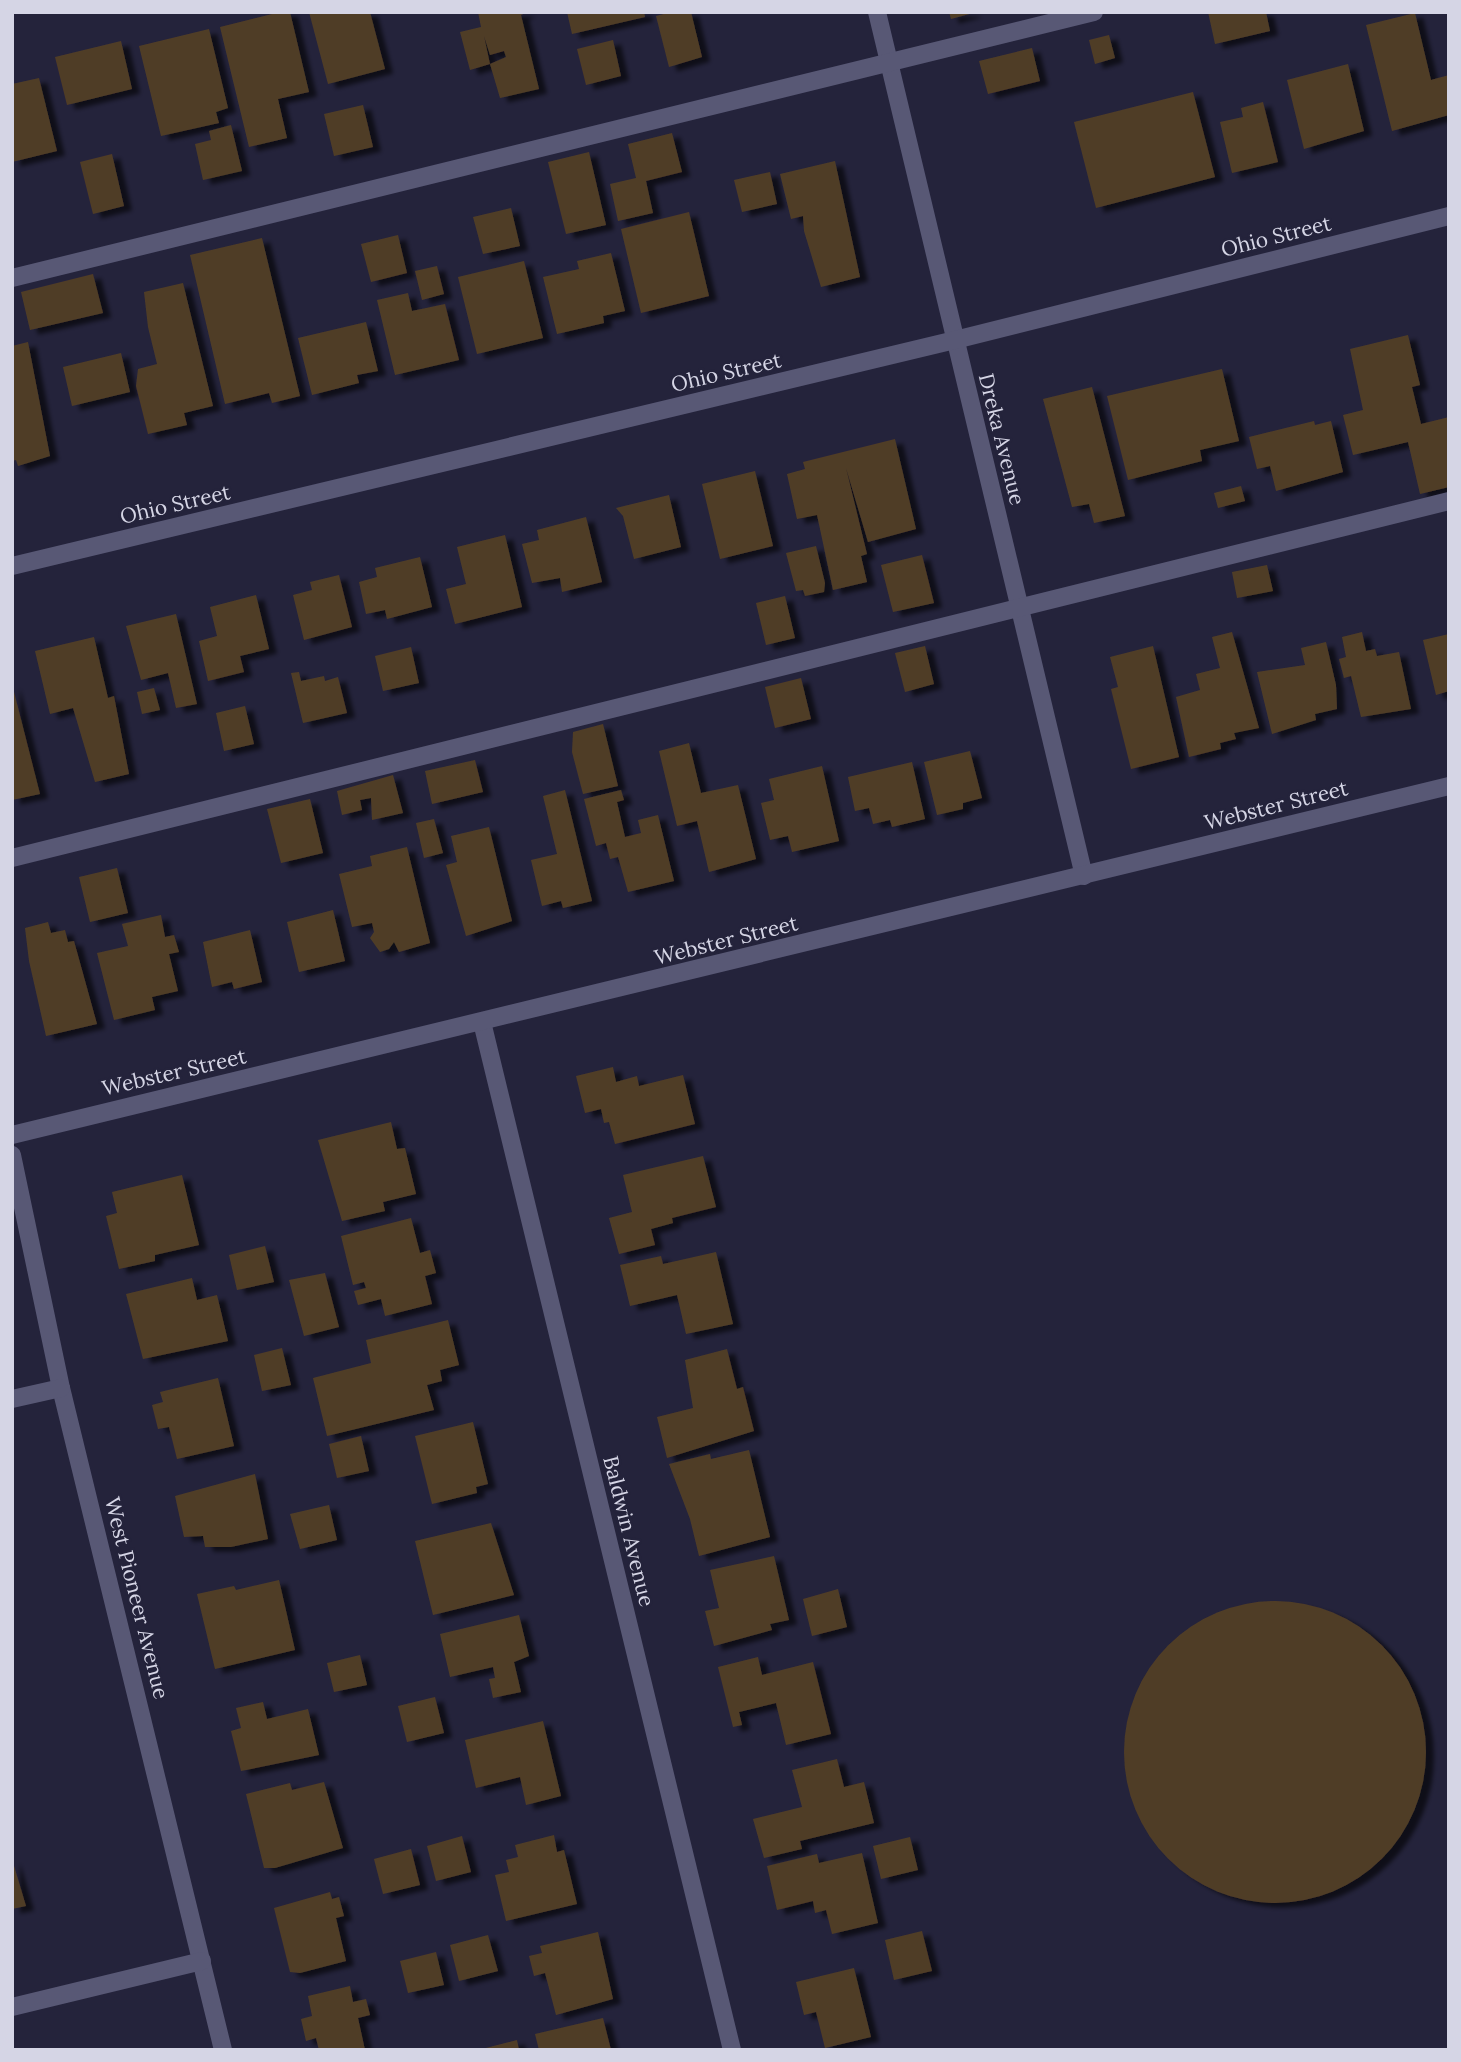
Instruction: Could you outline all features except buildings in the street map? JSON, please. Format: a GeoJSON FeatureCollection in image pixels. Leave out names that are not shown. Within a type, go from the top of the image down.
{"type":"FeatureCollection","features":[{"type":"Feature","properties":{"kind":"street","name":"Dreka Avenue"},"geometry":{"type":"LineString","coordinates":[[877,12],[1084,876]]}},
{"type":"Feature","properties":{"kind":"street"},"geometry":{"type":"LineString","coordinates":[[12,278],[1094,12]]}},
{"type":"Feature","properties":{"kind":"street","name":"Ohio Street"},"geometry":{"type":"LineString","coordinates":[[12,566],[955,341],[1449,216]]}},
{"type":"Feature","properties":{"kind":"street"},"geometry":{"type":"LineString","coordinates":[[12,858],[1449,500]]}},
{"type":"Feature","properties":{"kind":"street","name":"Webster Street"},"geometry":{"type":"LineString","coordinates":[[12,1135],[1449,786]]}},
{"type":"Feature","properties":{"kind":"street","name":"Baldwin Avenue"},"geometry":{"type":"LineString","coordinates":[[482,1022],[732,2050]]}},
{"type":"Feature","properties":{"kind":"street","name":"West Pioneer Avenue"},"geometry":{"type":"LineString","coordinates":[[12,1155],[61,1388],[223,2050]]}},
{"type":"Feature","properties":{"kind":"street"},"geometry":{"type":"LineString","coordinates":[[12,1399],[61,1388]]}},
{"type":"Feature","properties":{"kind":"street"},"geometry":{"type":"LineString","coordinates":[[12,2007],[202,1961]]}}]}
